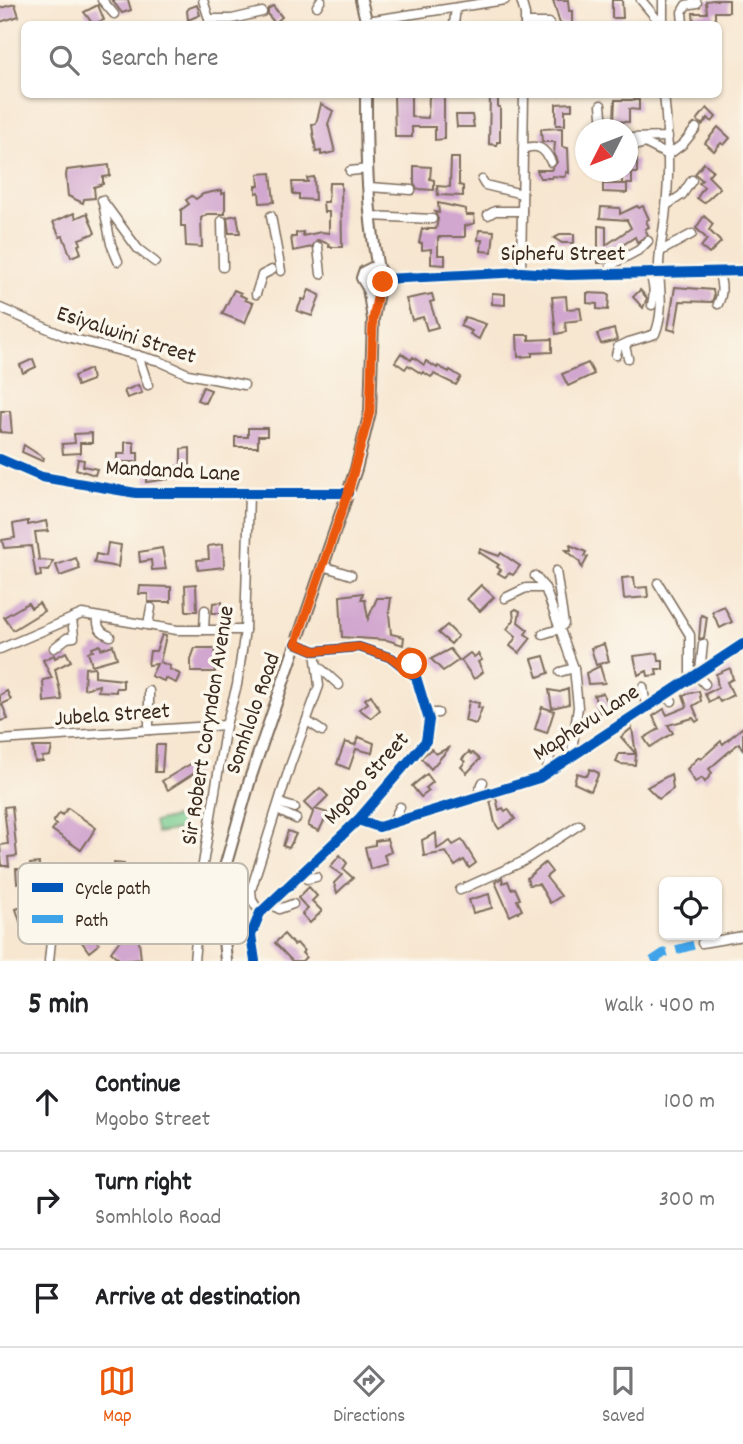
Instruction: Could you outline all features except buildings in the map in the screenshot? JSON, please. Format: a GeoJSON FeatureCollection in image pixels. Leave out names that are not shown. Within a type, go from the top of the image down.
{"type":"FeatureCollection","features":[{"type":"Feature","properties":{"kind":"main road"},"geometry":{"type":"LineString","coordinates":[[361,0],[366,21]]}},
{"type":"Feature","properties":{"kind":"main road","name":"Somhlolo Road"},"geometry":{"type":"LineString","coordinates":[[226,863],[251,776],[348,493],[370,412],[375,279],[366,98]]}},
{"type":"Feature","properties":{"kind":"street"},"geometry":{"type":"LineString","coordinates":[[102,0],[114,14]]}},
{"type":"Feature","properties":{"kind":"street"},"geometry":{"type":"LineString","coordinates":[[203,0],[210,21]]}},
{"type":"Feature","properties":{"kind":"street"},"geometry":{"type":"LineString","coordinates":[[379,21],[505,0]]}},
{"type":"Feature","properties":{"kind":"street"},"geometry":{"type":"LineString","coordinates":[[521,0],[525,21]]}},
{"type":"Feature","properties":{"kind":"street"},"geometry":{"type":"LineString","coordinates":[[641,0],[659,21]]}},
{"type":"Feature","properties":{"kind":"street"},"geometry":{"type":"LineString","coordinates":[[662,21],[663,0]]}},
{"type":"Feature","properties":{"kind":"street"},"geometry":{"type":"LineString","coordinates":[[682,21],[682,12],[686,5],[697,3]]}},
{"type":"Feature","properties":{"kind":"street"},"geometry":{"type":"LineString","coordinates":[[455,21],[457,8]]}},
{"type":"Feature","properties":{"kind":"street"},"geometry":{"type":"LineString","coordinates":[[217,21],[262,12]]}},
{"type":"Feature","properties":{"kind":"street"},"geometry":{"type":"LineString","coordinates":[[521,272],[524,98]]}},
{"type":"Feature","properties":{"kind":"street"},"geometry":{"type":"LineString","coordinates":[[616,355],[618,347],[655,334],[662,290],[659,272],[667,205],[668,137],[664,98]]}},
{"type":"Feature","properties":{"kind":"street"},"geometry":{"type":"LineString","coordinates":[[601,105],[602,119]]}},
{"type":"Feature","properties":{"kind":"street"},"geometry":{"type":"LineString","coordinates":[[668,155],[683,144],[696,128]]}},
{"type":"Feature","properties":{"kind":"street"},"geometry":{"type":"LineString","coordinates":[[638,138],[668,137]]}},
{"type":"Feature","properties":{"kind":"street"},"geometry":{"type":"LineString","coordinates":[[638,145],[645,143],[668,155]]}},
{"type":"Feature","properties":{"kind":"street"},"geometry":{"type":"LineString","coordinates":[[523,149],[538,147],[546,152],[551,162]]}},
{"type":"Feature","properties":{"kind":"street"},"geometry":{"type":"LineString","coordinates":[[350,171],[368,169]]}},
{"type":"Feature","properties":{"kind":"street"},"geometry":{"type":"LineString","coordinates":[[482,180],[485,185],[522,194]]}},
{"type":"Feature","properties":{"kind":"street"},"geometry":{"type":"LineString","coordinates":[[667,205],[682,195],[692,180]]}},
{"type":"Feature","properties":{"kind":"street"},"geometry":{"type":"LineString","coordinates":[[369,187],[411,190]]}},
{"type":"Feature","properties":{"kind":"street"},"geometry":{"type":"LineString","coordinates":[[118,261],[111,244],[102,200],[138,249],[155,262]]}},
{"type":"Feature","properties":{"kind":"street"},"geometry":{"type":"LineString","coordinates":[[488,215],[495,211],[522,211]]}},
{"type":"Feature","properties":{"kind":"street"},"geometry":{"type":"LineString","coordinates":[[256,294],[262,275],[277,270],[271,216]]}},
{"type":"Feature","properties":{"kind":"street"},"geometry":{"type":"LineString","coordinates":[[371,216],[432,219]]}},
{"type":"Feature","properties":{"kind":"street"},"geometry":{"type":"LineString","coordinates":[[222,221],[223,267]]}},
{"type":"Feature","properties":{"kind":"street"},"geometry":{"type":"LineString","coordinates":[[662,251],[692,234]]}},
{"type":"Feature","properties":{"kind":"street"},"geometry":{"type":"LineString","coordinates":[[612,274],[611,265],[639,250],[648,241]]}},
{"type":"Feature","properties":{"kind":"street"},"geometry":{"type":"LineString","coordinates":[[318,247],[321,274]]}},
{"type":"Feature","properties":{"kind":"street","name":"Siphefu Street"},"geometry":{"type":"LineString","coordinates":[[375,279],[521,272],[568,275],[743,271]]}},
{"type":"Feature","properties":{"kind":"street"},"geometry":{"type":"LineString","coordinates":[[649,272],[653,280],[652,305]]}},
{"type":"Feature","properties":{"kind":"street"},"geometry":{"type":"LineString","coordinates":[[718,272],[722,281],[718,304]]}},
{"type":"Feature","properties":{"kind":"street","name":"Esiyalwini Street"},"geometry":{"type":"LineString","coordinates":[[0,308],[67,337],[159,361],[188,374],[244,385]]}},
{"type":"Feature","properties":{"kind":"street"},"geometry":{"type":"LineString","coordinates":[[628,358],[625,345],[629,342]]}},
{"type":"Feature","properties":{"kind":"street"},"geometry":{"type":"LineString","coordinates":[[138,355],[148,385]]}},
{"type":"Feature","properties":{"kind":"street","name":"Mandanda Lane"},"geometry":{"type":"LineString","coordinates":[[0,459],[42,477],[136,493],[348,493]]}},
{"type":"Feature","properties":{"kind":"street","name":"Sir Robert Coryndon Avenue"},"geometry":{"type":"LineString","coordinates":[[203,863],[245,630],[249,494]]}},
{"type":"Feature","properties":{"kind":"street"},"geometry":{"type":"LineString","coordinates":[[323,566],[351,575]]}},
{"type":"Feature","properties":{"kind":"street"},"geometry":{"type":"LineString","coordinates":[[543,634],[559,629],[564,624],[555,571]]}},
{"type":"Feature","properties":{"kind":"street"},"geometry":{"type":"LineString","coordinates":[[535,576],[545,588],[574,668],[578,707],[571,758]]}},
{"type":"Feature","properties":{"kind":"street"},"geometry":{"type":"LineString","coordinates":[[658,583],[690,635],[695,674],[705,684]]}},
{"type":"Feature","properties":{"kind":"street"},"geometry":{"type":"LineString","coordinates":[[505,598],[526,588],[545,588]]}},
{"type":"Feature","properties":{"kind":"street"},"geometry":{"type":"LineString","coordinates":[[148,625],[151,608]]}},
{"type":"Feature","properties":{"kind":"street"},"geometry":{"type":"LineString","coordinates":[[204,630],[205,610]]}},
{"type":"Feature","properties":{"kind":"street"},"geometry":{"type":"LineString","coordinates":[[0,649],[82,614],[177,630],[245,630]]}},
{"type":"Feature","properties":{"kind":"street"},"geometry":{"type":"LineString","coordinates":[[97,617],[97,626],[103,634],[110,636]]}},
{"type":"Feature","properties":{"kind":"street"},"geometry":{"type":"LineString","coordinates":[[54,649],[67,638],[74,637],[72,618]]}},
{"type":"Feature","properties":{"kind":"street"},"geometry":{"type":"LineString","coordinates":[[296,643],[315,651],[359,647],[392,658],[406,669],[412,664],[411,652]]}},
{"type":"Feature","properties":{"kind":"street"},"geometry":{"type":"LineString","coordinates":[[695,674],[703,643]]}},
{"type":"Feature","properties":{"kind":"street","name":"Maphevu Lane"},"geometry":{"type":"LineString","coordinates":[[358,820],[379,827],[538,778],[590,750],[646,706],[743,644]]}},
{"type":"Feature","properties":{"kind":"street"},"geometry":{"type":"LineString","coordinates":[[255,961],[251,935],[260,914],[252,900],[251,890],[319,686],[315,651]]}},
{"type":"Feature","properties":{"kind":"street"},"geometry":{"type":"LineString","coordinates":[[318,666],[339,685]]}},
{"type":"Feature","properties":{"kind":"street"},"geometry":{"type":"LineString","coordinates":[[560,672],[574,668]]}},
{"type":"Feature","properties":{"kind":"street","name":"Mgobo Street"},"geometry":{"type":"LineString","coordinates":[[260,914],[358,820],[426,741],[428,713],[416,677],[406,669]]}},
{"type":"Feature","properties":{"kind":"street"},"geometry":{"type":"LineString","coordinates":[[643,687],[646,706]]}},
{"type":"Feature","properties":{"kind":"street"},"geometry":{"type":"LineString","coordinates":[[149,691],[149,730]]}},
{"type":"Feature","properties":{"kind":"street"},"geometry":{"type":"LineString","coordinates":[[662,696],[672,701]]}},
{"type":"Feature","properties":{"kind":"street"},"geometry":{"type":"LineString","coordinates":[[428,713],[438,713]]}},
{"type":"Feature","properties":{"kind":"street"},"geometry":{"type":"LineString","coordinates":[[307,721],[323,731]]}},
{"type":"Feature","properties":{"kind":"street","name":"Jubela Street"},"geometry":{"type":"LineString","coordinates":[[0,740],[226,725]]}},
{"type":"Feature","properties":{"kind":"street"},"geometry":{"type":"LineString","coordinates":[[546,773],[552,747]]}},
{"type":"Feature","properties":{"kind":"street"},"geometry":{"type":"LineString","coordinates":[[476,798],[483,782]]}},
{"type":"Feature","properties":{"kind":"street"},"geometry":{"type":"LineString","coordinates":[[278,806],[295,808]]}},
{"type":"Feature","properties":{"kind":"street"},"geometry":{"type":"LineString","coordinates":[[278,806],[296,819]]}},
{"type":"Feature","properties":{"kind":"street"},"geometry":{"type":"LineString","coordinates":[[392,823],[400,807]]}},
{"type":"Feature","properties":{"kind":"street"},"geometry":{"type":"LineString","coordinates":[[460,890],[522,862],[579,825]]}},
{"type":"Feature","properties":{"kind":"street"},"geometry":{"type":"LineString","coordinates":[[300,875],[307,879],[316,877]]}},
{"type":"Feature","properties":{"kind":"street"},"geometry":{"type":"LineString","coordinates":[[270,903],[279,909],[293,904]]}},
{"type":"Feature","properties":{"kind":"street"},"geometry":{"type":"LineString","coordinates":[[702,943],[743,936]]}},
{"type":"Feature","properties":{"kind":"green space"},"geometry":{"type":"Polygon","coordinates":[[[180,816],[184,829],[157,833],[154,822],[180,816]]]}},
{"type":"Feature","properties":{"kind":"marked path"},"geometry":{"type":"LineString","coordinates":[[652,961],[664,953],[702,943]]}},
{"type":"Feature","properties":{"kind":"cycle path"},"geometry":{"type":"LineString","coordinates":[[384,279],[521,272],[568,275],[743,271]]}},
{"type":"Feature","properties":{"kind":"cycle path"},"geometry":{"type":"LineString","coordinates":[[0,459],[42,477],[136,493],[348,493]]}},
{"type":"Feature","properties":{"kind":"cycle path"},"geometry":{"type":"LineString","coordinates":[[255,961],[251,935],[260,913],[358,820],[426,741],[429,720],[416,677],[392,658],[359,647],[315,651],[296,643]]}},
{"type":"Feature","properties":{"kind":"cycle path"},"geometry":{"type":"LineString","coordinates":[[358,820],[379,827],[539,778],[743,644]]}},
{"type":"Feature","properties":{"kind":"route"},"geometry":{"type":"LineString","coordinates":[[383,282],[379,287],[373,319],[370,412],[356,469],[296,643],[315,651],[359,647],[392,658],[406,669],[412,664]]}}]}
